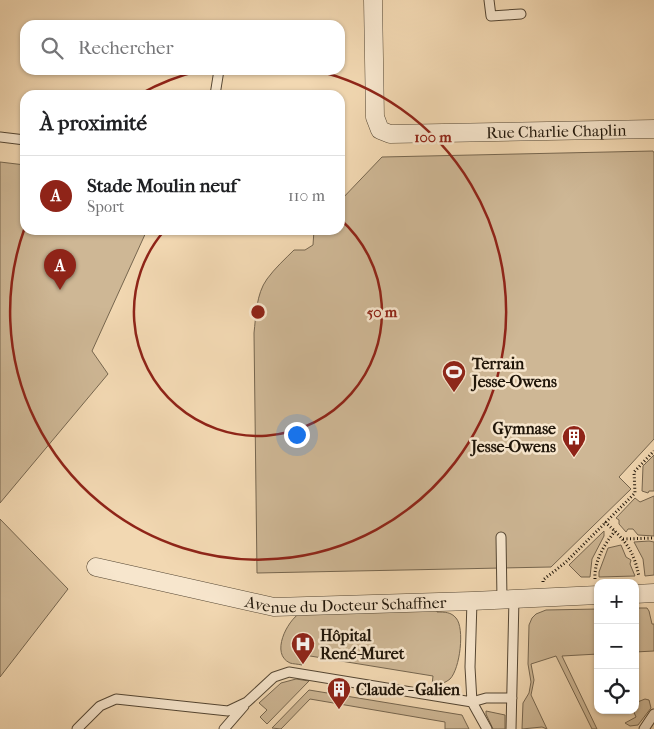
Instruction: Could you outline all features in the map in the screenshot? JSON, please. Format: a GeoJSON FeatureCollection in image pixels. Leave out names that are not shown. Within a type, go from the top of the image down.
{"type":"FeatureCollection","features":[{"type":"Feature","properties":{"kind":"street","name":"Rue Charlie Chaplin"},"geometry":{"type":"LineString","coordinates":[[373,0],[375,117],[380,130],[390,134],[654,130]]}},
{"type":"Feature","properties":{"kind":"street","name":"Avenue du Docteur Schaffner"},"geometry":{"type":"LineString","coordinates":[[96,567],[274,607],[508,599],[544,596],[594,587]]}},
{"type":"Feature","properties":{"kind":"street"},"geometry":{"type":"LineString","coordinates":[[639,587],[654,593]]}},
{"type":"Feature","properties":{"kind":"lane"},"geometry":{"type":"LineString","coordinates":[[489,0],[491,16],[521,14]]}},
{"type":"Feature","properties":{"kind":"lane"},"geometry":{"type":"LineString","coordinates":[[216,90],[218,75]]}},
{"type":"Feature","properties":{"kind":"lane"},"geometry":{"type":"LineString","coordinates":[[0,137],[20,139]]}},
{"type":"Feature","properties":{"kind":"lane"},"geometry":{"type":"LineString","coordinates":[[501,537],[508,599],[512,698],[511,729]]}},
{"type":"Feature","properties":{"kind":"lane"},"geometry":{"type":"LineString","coordinates":[[472,601],[470,667],[472,702],[487,729]]}},
{"type":"Feature","properties":{"kind":"lane"},"geometry":{"type":"LineString","coordinates":[[224,729],[247,702],[274,677],[289,672],[472,702],[486,698],[512,698]]}},
{"type":"Feature","properties":{"kind":"lane"},"geometry":{"type":"LineString","coordinates":[[77,729],[100,706],[116,699],[220,712],[228,711],[247,702]]}},
{"type":"Feature","properties":{"kind":"lane"},"geometry":{"type":"LineString","coordinates":[[644,729],[654,714]]}},
{"type":"Feature","properties":{"kind":"path"},"geometry":{"type":"LineString","coordinates":[[544,596],[543,580],[566,562],[636,493],[634,472],[654,451]]}},
{"type":"Feature","properties":{"kind":"path"},"geometry":{"type":"LineString","coordinates":[[605,522],[623,538],[636,560],[637,579]]}},
{"type":"Feature","properties":{"kind":"path"},"geometry":{"type":"LineString","coordinates":[[596,579],[595,570],[604,545],[615,531]]}},
{"type":"Feature","properties":{"kind":"path"},"geometry":{"type":"LineString","coordinates":[[623,538],[654,538]]}},
{"type":"Feature","properties":{"kind":"shaded area","name":"Terrain Jesse-Owens"},"geometry":{"type":"Polygon","coordinates":[[[653,151],[654,153],[654,439],[619,477],[631,489],[551,567],[257,573],[254,333],[257,305],[261,291],[267,279],[294,250],[305,250],[313,245],[314,235],[345,235],[345,196],[382,157],[653,151]]]}},
{"type":"Feature","properties":{"kind":"shaded area"},"geometry":{"type":"Polygon","coordinates":[[[0,162],[20,164],[20,235],[145,235],[92,351],[108,374],[0,503],[0,162]]]}},
{"type":"Feature","properties":{"kind":"shaded area"},"geometry":{"type":"Polygon","coordinates":[[[654,455],[654,491],[649,491],[648,493],[642,491],[643,466],[654,455]]]}},
{"type":"Feature","properties":{"kind":"shaded area"},"geometry":{"type":"Polygon","coordinates":[[[654,496],[654,536],[638,535],[633,529],[628,529],[626,532],[616,518],[635,498],[640,502],[654,496]]]}},
{"type":"Feature","properties":{"kind":"shaded area"},"geometry":{"type":"Polygon","coordinates":[[[0,519],[68,589],[0,677],[0,519]]]}},
{"type":"Feature","properties":{"kind":"shaded area"},"geometry":{"type":"Polygon","coordinates":[[[604,531],[604,536],[592,559],[590,577],[581,577],[569,565],[604,531]]]}},
{"type":"Feature","properties":{"kind":"shaded area"},"geometry":{"type":"Polygon","coordinates":[[[634,542],[654,542],[654,575],[645,576],[643,559],[634,542]]]}},
{"type":"Feature","properties":{"kind":"shaded area"},"geometry":{"type":"Polygon","coordinates":[[[621,545],[626,557],[631,560],[630,564],[635,576],[599,577],[608,548],[621,545]]]}},
{"type":"Feature","properties":{"kind":"shaded area"},"geometry":{"type":"Polygon","coordinates":[[[437,608],[437,612],[448,613],[456,618],[459,623],[461,639],[456,667],[450,679],[442,684],[432,685],[433,676],[304,655],[302,665],[290,663],[284,659],[281,653],[281,645],[286,630],[300,613],[437,608]]]}},
{"type":"Feature","properties":{"kind":"shaded area"},"geometry":{"type":"Polygon","coordinates":[[[639,608],[647,608],[652,624],[654,624],[654,651],[639,652],[639,608]]]}},
{"type":"Feature","properties":{"kind":"shaded area"},"geometry":{"type":"Polygon","coordinates":[[[594,609],[594,654],[562,656],[597,729],[592,729],[556,656],[531,664],[534,680],[531,695],[547,729],[542,727],[522,729],[523,703],[529,693],[531,682],[528,664],[529,625],[536,614],[546,610],[594,609]]]}},
{"type":"Feature","properties":{"kind":"shaded area"},"geometry":{"type":"Polygon","coordinates":[[[296,679],[309,681],[267,724],[260,717],[267,710],[259,703],[281,683],[296,679]]]}},
{"type":"Feature","properties":{"kind":"shaded area"},"geometry":{"type":"Polygon","coordinates":[[[309,690],[462,715],[469,729],[445,729],[445,722],[310,699],[281,729],[272,728],[309,690]]]}},
{"type":"Feature","properties":{"kind":"shaded area"},"geometry":{"type":"Polygon","coordinates":[[[645,699],[649,700],[651,708],[638,725],[630,726],[625,723],[636,717],[635,714],[639,714],[639,701],[645,699]]]}},
{"type":"Feature","properties":{"kind":"shaded area"},"geometry":{"type":"Polygon","coordinates":[[[486,711],[505,715],[505,729],[493,729],[486,711]]]}},
{"type":"Feature","properties":{"kind":"place","name":"Stade Moulin neuf"},"geometry":{"type":"Point","coordinates":[60,290]}},
{"type":"Feature","properties":{"kind":"place","name":"Terrain Jesse-Owens"},"geometry":{"type":"Point","coordinates":[454,393]}},
{"type":"Feature","properties":{"kind":"place","name":"Gymnase Jesse-Owens"},"geometry":{"type":"Point","coordinates":[574,458]}},
{"type":"Feature","properties":{"kind":"place","name":"Hôpital René-Muret"},"geometry":{"type":"Point","coordinates":[303,665]}},
{"type":"Feature","properties":{"kind":"place","name":"Claude - Galien"},"geometry":{"type":"Point","coordinates":[339,710]}}]}
